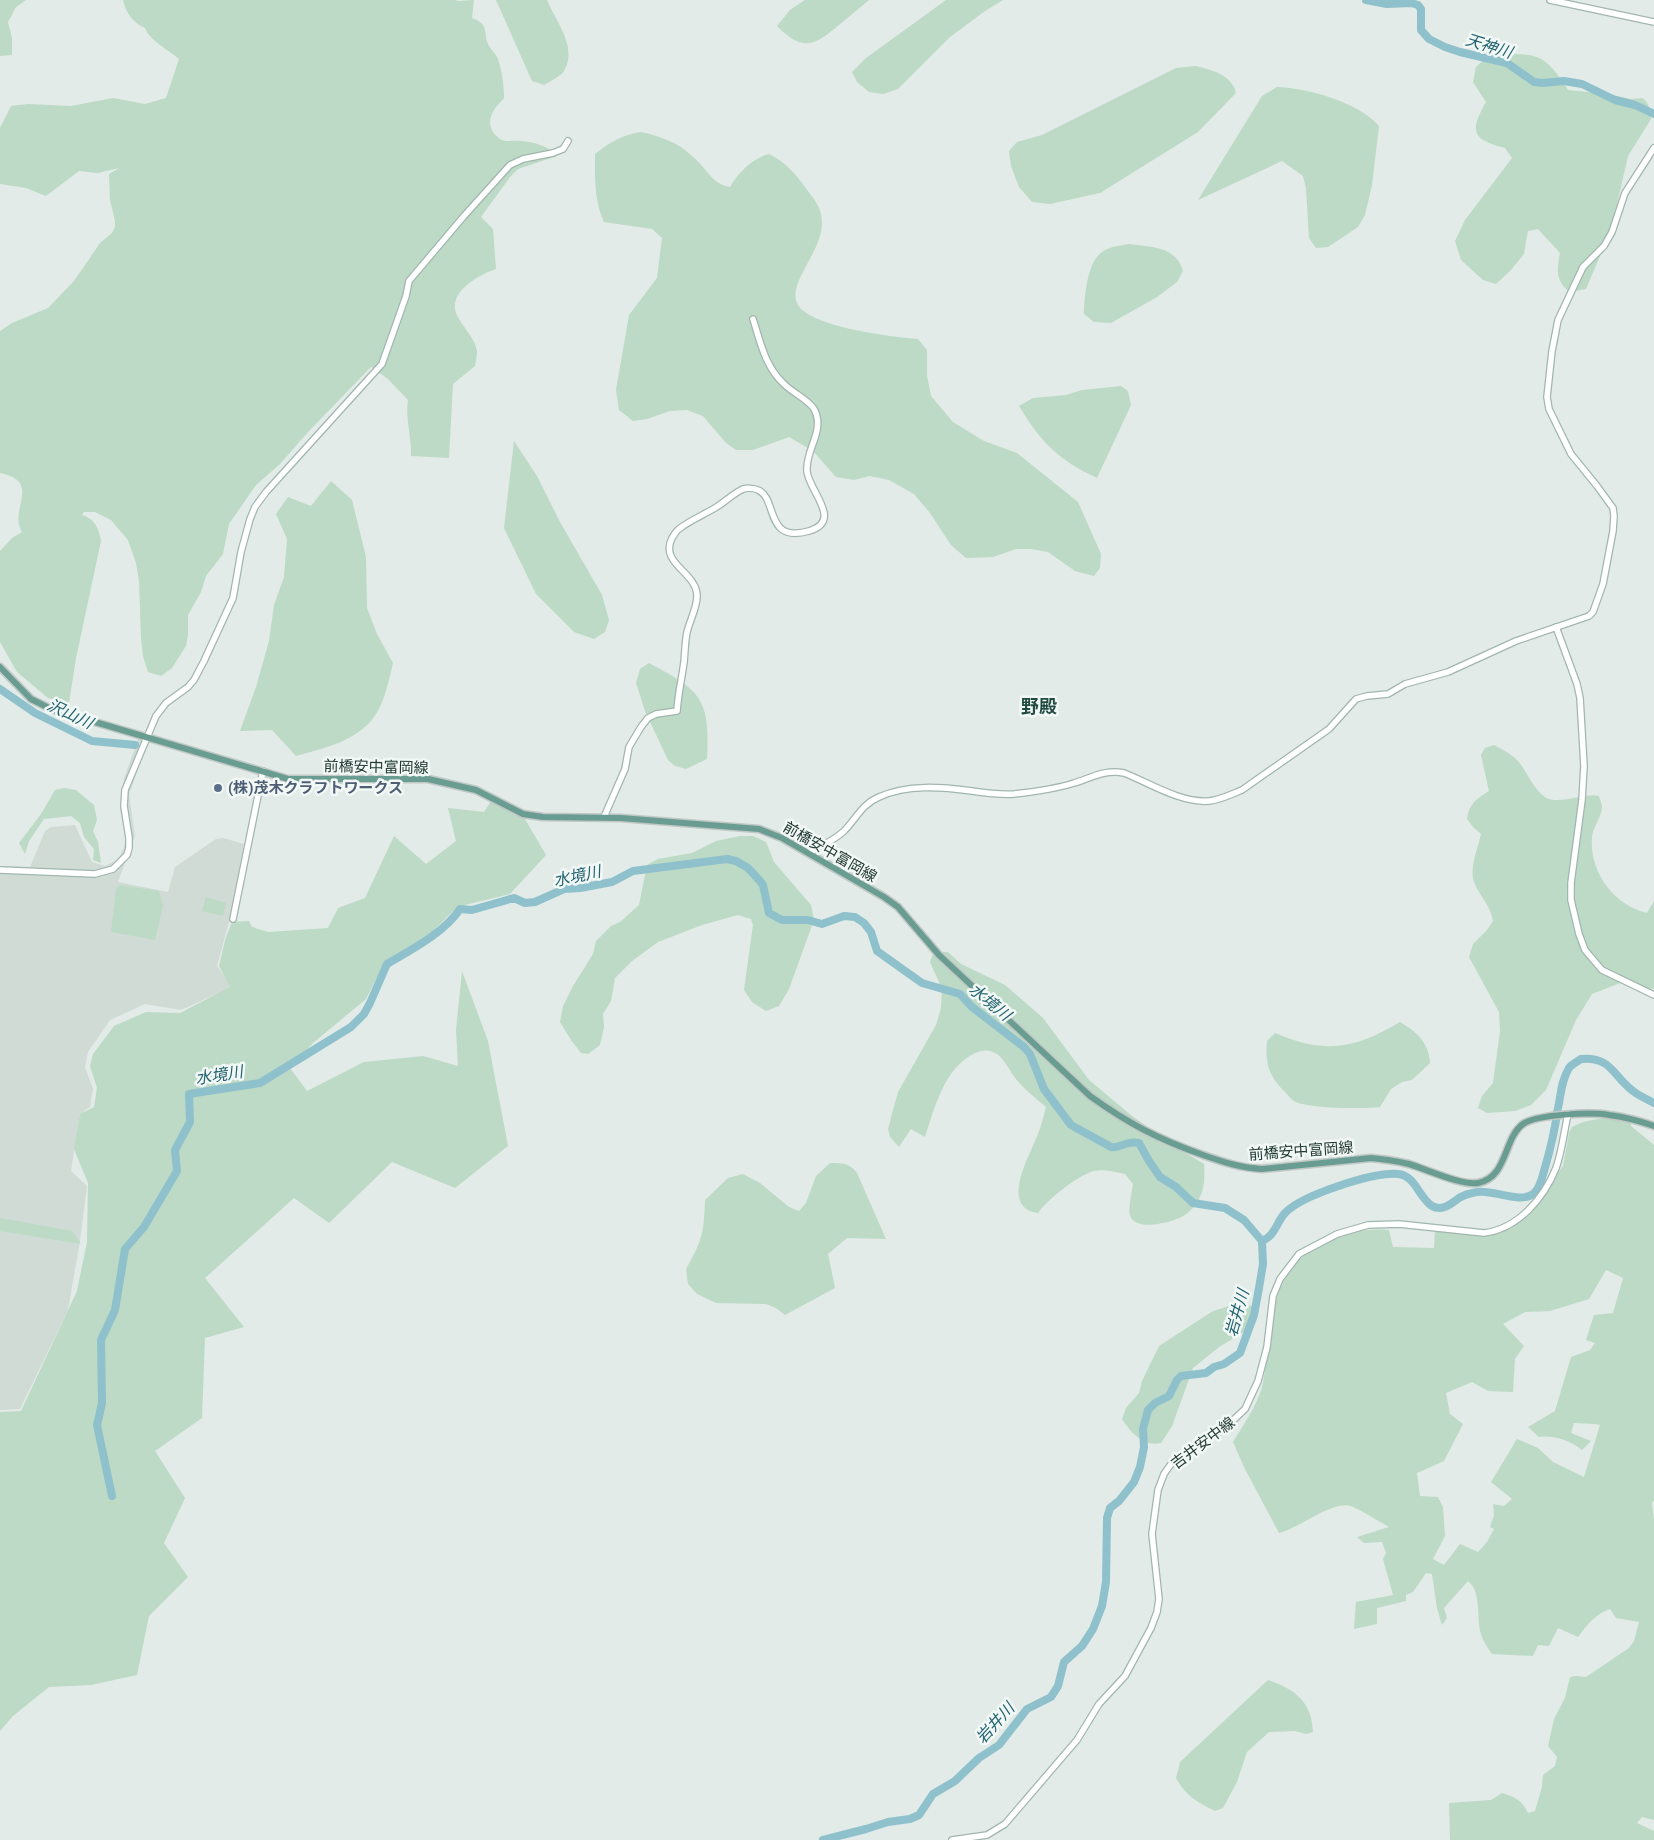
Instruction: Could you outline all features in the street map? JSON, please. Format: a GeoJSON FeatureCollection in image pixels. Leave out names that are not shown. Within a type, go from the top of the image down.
{"type":"FeatureCollection","features":[{"type":"Feature","properties":{"kind":"main road","name":"前橋安中富岡線"},"geometry":{"type":"LineString","coordinates":[[0,667],[32,699],[52,709],[296,780],[428,779],[476,790],[523,814],[542,817],[604,817],[759,829],[782,838],[898,907],[939,956],[1090,1096],[1149,1134],[1245,1169],[1371,1158],[1388,1159],[1463,1182],[1478,1183],[1493,1176],[1500,1166],[1516,1132],[1522,1125],[1530,1120],[1566,1115]]}},
{"type":"Feature","properties":{"kind":"main road"},"geometry":{"type":"LineString","coordinates":[[1566,1115],[1608,1115],[1654,1126]]}},
{"type":"Feature","properties":{"kind":"street"},"geometry":{"type":"LineString","coordinates":[[1550,0],[1654,22]]}},
{"type":"Feature","properties":{"kind":"street"},"geometry":{"type":"LineString","coordinates":[[0,870],[95,874],[108,871],[121,863],[129,848],[124,806],[125,790],[156,716],[166,703],[188,687],[194,680],[233,598],[241,552],[255,507],[266,492],[382,364],[406,296],[409,281],[464,216],[510,164],[523,159],[553,153],[563,148],[568,142]]}},
{"type":"Feature","properties":{"kind":"street"},"geometry":{"type":"LineString","coordinates":[[809,853],[845,831],[860,811],[877,798],[915,788],[939,787],[1002,795],[1015,794],[1054,788],[1074,783],[1093,775],[1116,771],[1181,797],[1194,800],[1209,801],[1228,796],[1242,790],[1329,729],[1356,699],[1388,694],[1405,684],[1448,672],[1516,641],[1585,617],[1593,612],[1603,584],[1614,516],[1612,508],[1597,486],[1571,454],[1549,410],[1547,397],[1555,332],[1558,320],[1583,267],[1604,246],[1626,193],[1654,148]]}},
{"type":"Feature","properties":{"kind":"street"},"geometry":{"type":"LineString","coordinates":[[604,817],[625,769],[629,747],[648,718],[656,714],[677,711],[685,642],[697,595],[691,578],[673,562],[669,549],[671,539],[678,530],[748,488],[764,493],[768,499],[774,521],[785,530],[793,532],[810,531],[822,522],[824,516],[824,508],[809,481],[807,471],[808,458],[818,429],[818,418],[810,403],[784,385],[772,370],[753,319]]}},
{"type":"Feature","properties":{"kind":"street"},"geometry":{"type":"LineString","coordinates":[[1556,627],[1580,698],[1584,766],[1582,800],[1571,883],[1571,900],[1579,934],[1585,950],[1602,970],[1654,995]]}},
{"type":"Feature","properties":{"kind":"street"},"geometry":{"type":"LineString","coordinates":[[233,919],[264,771]]}},
{"type":"Feature","properties":{"kind":"street","name":"吉井安中線"},"geometry":{"type":"LineString","coordinates":[[952,1840],[987,1835],[1005,1824],[1077,1740],[1099,1704],[1126,1676],[1151,1628],[1157,1612],[1159,1599],[1152,1534],[1158,1490],[1164,1474],[1171,1464],[1225,1428],[1245,1409],[1258,1382],[1273,1296],[1280,1279],[1299,1254],[1337,1234],[1368,1225],[1399,1224],[1484,1233],[1494,1232],[1508,1225],[1524,1214],[1538,1199],[1549,1182],[1560,1154],[1566,1115]]}},
{"type":"Feature","properties":{"kind":"shaded area"},"geometry":{"type":"Polygon","coordinates":[[[139,737],[147,744],[129,794],[135,836],[118,882],[168,892],[175,867],[216,839],[223,838],[244,844],[230,918],[217,966],[232,987],[181,1010],[145,1004],[110,1020],[88,1052],[85,1067],[93,1089],[90,1107],[80,1114],[71,1171],[87,1186],[68,1310],[20,1409],[0,1410],[0,866],[30,867],[45,831],[51,827],[75,825],[92,862],[105,866],[117,860],[123,850],[126,839],[120,810],[124,778],[139,737]]]}},
{"type":"Feature","properties":{"kind":"green space"},"geometry":{"type":"Polygon","coordinates":[[[0,0],[26,0],[16,7],[8,22],[12,38],[12,55],[0,56],[0,0]]]}},
{"type":"Feature","properties":{"kind":"green space"},"geometry":{"type":"Polygon","coordinates":[[[123,0],[474,0],[472,18],[482,23],[489,46],[498,59],[501,68],[504,98],[494,110],[491,118],[490,125],[493,132],[504,141],[519,141],[541,145],[557,156],[518,169],[481,217],[493,229],[496,269],[482,275],[467,285],[461,291],[455,305],[456,313],[474,341],[477,353],[475,366],[453,384],[449,458],[411,456],[407,414],[408,400],[388,379],[371,367],[280,464],[256,485],[229,524],[223,554],[206,576],[201,592],[188,615],[186,646],[172,668],[161,676],[148,672],[143,656],[139,581],[136,563],[128,540],[111,520],[95,512],[84,512],[82,515],[96,525],[101,541],[76,658],[69,703],[48,698],[17,672],[0,642],[0,551],[12,538],[22,532],[19,514],[22,490],[20,483],[13,477],[0,473],[0,331],[12,323],[48,308],[74,281],[100,243],[112,233],[115,221],[110,200],[109,174],[119,168],[98,173],[79,171],[46,196],[26,188],[0,184],[0,128],[11,106],[28,104],[71,106],[113,98],[145,104],[166,98],[179,59],[155,41],[145,28],[134,20],[128,13],[123,0]]]}},
{"type":"Feature","properties":{"kind":"green space"},"geometry":{"type":"Polygon","coordinates":[[[496,0],[547,0],[564,35],[569,53],[568,62],[560,75],[544,85],[532,81],[496,0]]]}},
{"type":"Feature","properties":{"kind":"green space"},"geometry":{"type":"Polygon","coordinates":[[[805,0],[869,0],[822,38],[808,43],[801,43],[794,40],[777,26],[790,10],[805,0]]]}},
{"type":"Feature","properties":{"kind":"green space"},"geometry":{"type":"Polygon","coordinates":[[[946,0],[1003,0],[950,37],[898,89],[883,94],[869,92],[857,82],[852,72],[866,58],[946,0]]]}},
{"type":"Feature","properties":{"kind":"green space"},"geometry":{"type":"Polygon","coordinates":[[[1517,54],[1536,57],[1551,67],[1568,90],[1608,94],[1631,99],[1643,98],[1648,104],[1651,119],[1628,156],[1615,213],[1606,242],[1586,289],[1569,292],[1564,287],[1558,274],[1560,253],[1538,229],[1528,231],[1524,254],[1496,284],[1483,280],[1461,260],[1455,241],[1465,220],[1512,158],[1505,148],[1486,141],[1477,133],[1477,121],[1486,102],[1473,82],[1476,67],[1489,55],[1517,54]]]}},
{"type":"Feature","properties":{"kind":"green space"},"geometry":{"type":"Polygon","coordinates":[[[1196,66],[1226,78],[1234,87],[1236,93],[1198,132],[1100,193],[1050,204],[1032,202],[1019,187],[1011,166],[1009,151],[1017,142],[1042,135],[1176,68],[1196,66]]]}},
{"type":"Feature","properties":{"kind":"green space"},"geometry":{"type":"Polygon","coordinates":[[[1277,87],[1317,93],[1346,103],[1370,117],[1379,126],[1372,185],[1365,215],[1358,227],[1328,247],[1316,248],[1309,238],[1306,188],[1303,176],[1282,161],[1198,200],[1262,96],[1277,87]]]}},
{"type":"Feature","properties":{"kind":"green space"},"geometry":{"type":"Polygon","coordinates":[[[641,132],[664,139],[685,150],[714,180],[725,186],[730,187],[746,167],[757,159],[769,154],[789,168],[815,201],[822,219],[821,233],[798,282],[795,293],[797,303],[804,311],[833,324],[871,333],[918,339],[927,350],[927,376],[931,396],[953,422],[984,441],[1017,453],[1078,502],[1101,554],[1100,568],[1094,576],[1075,571],[1048,552],[1031,549],[1016,549],[993,557],[966,558],[951,545],[930,513],[914,494],[889,480],[870,476],[854,480],[836,477],[813,451],[789,437],[753,450],[736,450],[726,443],[703,416],[687,410],[670,411],[647,419],[633,421],[619,410],[616,390],[629,315],[657,278],[662,238],[652,229],[604,222],[597,197],[595,154],[616,140],[641,132]]]}},
{"type":"Feature","properties":{"kind":"green space"},"geometry":{"type":"Polygon","coordinates":[[[1129,244],[1154,247],[1169,252],[1180,263],[1183,271],[1177,282],[1157,297],[1111,323],[1094,322],[1084,314],[1087,284],[1094,262],[1107,249],[1129,244]]]}},
{"type":"Feature","properties":{"kind":"green space"},"geometry":{"type":"Polygon","coordinates":[[[1121,386],[1128,391],[1131,405],[1097,478],[1071,464],[1052,449],[1035,430],[1019,406],[1033,398],[1121,386]]]}},
{"type":"Feature","properties":{"kind":"green space"},"geometry":{"type":"Polygon","coordinates":[[[514,441],[537,476],[560,522],[602,595],[609,620],[605,632],[594,639],[574,632],[536,594],[504,528],[514,441]]]}},
{"type":"Feature","properties":{"kind":"green space"},"geometry":{"type":"Polygon","coordinates":[[[331,481],[352,500],[366,557],[367,608],[377,634],[393,663],[382,702],[369,723],[351,737],[340,742],[296,756],[272,730],[240,731],[256,687],[269,641],[274,605],[284,577],[287,539],[276,514],[288,497],[311,506],[331,481]]]}},
{"type":"Feature","properties":{"kind":"green space"},"geometry":{"type":"Polygon","coordinates":[[[649,663],[680,681],[691,690],[699,699],[704,709],[707,722],[707,759],[686,769],[675,766],[668,760],[645,711],[636,683],[640,669],[649,663]]]}},
{"type":"Feature","properties":{"kind":"green space"},"geometry":{"type":"Polygon","coordinates":[[[1494,745],[1517,760],[1537,789],[1545,797],[1564,800],[1593,795],[1599,796],[1602,808],[1592,837],[1592,850],[1599,874],[1614,894],[1624,903],[1635,909],[1647,913],[1654,901],[1654,989],[1620,983],[1592,994],[1576,1020],[1546,1090],[1531,1105],[1515,1111],[1487,1113],[1478,1108],[1482,1096],[1493,1083],[1500,1031],[1499,1012],[1469,957],[1473,944],[1493,921],[1490,910],[1476,887],[1473,876],[1473,864],[1481,834],[1467,819],[1469,809],[1474,802],[1489,791],[1481,755],[1485,748],[1494,745]]]}},
{"type":"Feature","properties":{"kind":"green space"},"geometry":{"type":"Polygon","coordinates":[[[64,788],[76,790],[94,805],[97,820],[93,831],[98,842],[101,863],[93,860],[94,849],[84,837],[80,823],[71,816],[44,819],[29,841],[25,854],[19,843],[41,814],[55,790],[64,788]]]}},
{"type":"Feature","properties":{"kind":"green space"},"geometry":{"type":"Polygon","coordinates":[[[491,801],[525,819],[546,855],[510,894],[457,907],[430,934],[385,961],[366,999],[313,1043],[290,1068],[307,1091],[364,1062],[423,1056],[458,1066],[456,1030],[462,971],[488,1041],[508,1146],[455,1188],[392,1162],[329,1223],[294,1198],[205,1278],[244,1327],[205,1338],[202,1418],[155,1451],[185,1498],[164,1543],[188,1577],[149,1616],[137,1675],[91,1685],[49,1687],[13,1716],[0,1731],[0,1412],[21,1411],[77,1291],[87,1242],[88,1183],[74,1149],[80,1114],[94,1107],[97,1088],[90,1066],[93,1054],[114,1026],[146,1012],[180,1013],[230,987],[219,966],[225,940],[232,922],[249,921],[252,927],[268,932],[328,928],[338,908],[365,898],[394,836],[426,864],[456,841],[448,808],[484,812],[491,801]]]}},
{"type":"Feature","properties":{"kind":"green space"},"geometry":{"type":"Polygon","coordinates":[[[740,836],[753,836],[766,842],[774,862],[811,905],[814,920],[789,989],[779,1006],[766,1011],[752,1002],[744,990],[753,925],[751,919],[738,915],[702,925],[658,942],[632,961],[615,978],[611,1001],[603,1014],[604,1027],[600,1045],[588,1054],[581,1053],[560,1022],[563,1006],[593,954],[596,941],[611,926],[620,922],[639,905],[647,865],[658,859],[692,853],[716,841],[740,836]]]}},
{"type":"Feature","properties":{"kind":"green space"},"geometry":{"type":"Polygon","coordinates":[[[120,885],[159,891],[163,905],[155,940],[111,932],[116,889],[120,885]]]}},
{"type":"Feature","properties":{"kind":"green space"},"geometry":{"type":"Polygon","coordinates":[[[206,897],[226,903],[223,916],[202,911],[206,897]]]}},
{"type":"Feature","properties":{"kind":"green space"},"geometry":{"type":"Polygon","coordinates":[[[938,952],[948,952],[961,964],[1005,985],[1043,1018],[1089,1080],[1132,1116],[1177,1148],[1204,1164],[1203,1189],[1191,1210],[1180,1218],[1164,1223],[1139,1224],[1130,1215],[1133,1184],[1125,1174],[1102,1170],[1087,1173],[1080,1177],[1063,1189],[1038,1213],[1028,1210],[1021,1204],[1019,1186],[1024,1166],[1038,1133],[1046,1107],[1020,1084],[1004,1061],[994,1052],[983,1051],[975,1053],[956,1068],[942,1089],[925,1137],[911,1129],[899,1147],[890,1137],[888,1129],[898,1092],[936,1025],[941,1008],[942,989],[930,962],[932,956],[938,952]]]}},
{"type":"Feature","properties":{"kind":"green space"},"geometry":{"type":"Polygon","coordinates":[[[1400,1022],[1412,1030],[1425,1044],[1430,1063],[1412,1080],[1402,1082],[1391,1089],[1380,1107],[1336,1108],[1301,1104],[1293,1100],[1280,1087],[1269,1070],[1267,1041],[1275,1033],[1304,1043],[1334,1046],[1367,1039],[1400,1022]]]}},
{"type":"Feature","properties":{"kind":"green space"},"geometry":{"type":"Polygon","coordinates":[[[1607,1117],[1631,1122],[1631,1126],[1654,1145],[1654,1500],[1652,1503],[1654,1521],[1654,1820],[1642,1817],[1637,1823],[1654,1831],[1654,1840],[1450,1840],[1449,1803],[1491,1800],[1502,1793],[1518,1800],[1528,1813],[1535,1811],[1542,1787],[1543,1775],[1555,1766],[1557,1757],[1548,1746],[1554,1719],[1565,1698],[1570,1677],[1586,1677],[1629,1648],[1634,1641],[1639,1622],[1616,1618],[1610,1609],[1588,1624],[1578,1637],[1558,1628],[1549,1646],[1538,1645],[1533,1656],[1492,1654],[1481,1634],[1477,1598],[1468,1581],[1444,1608],[1447,1618],[1442,1625],[1437,1608],[1432,1574],[1426,1573],[1413,1592],[1406,1595],[1406,1601],[1377,1608],[1377,1624],[1354,1629],[1356,1602],[1393,1595],[1383,1559],[1386,1553],[1382,1542],[1364,1543],[1357,1537],[1389,1527],[1351,1506],[1343,1505],[1334,1507],[1279,1533],[1233,1442],[1260,1394],[1271,1320],[1280,1289],[1296,1263],[1308,1252],[1331,1239],[1363,1230],[1389,1230],[1393,1247],[1434,1248],[1435,1231],[1481,1236],[1494,1235],[1510,1229],[1526,1216],[1563,1166],[1569,1133],[1572,1127],[1583,1122],[1607,1117]],[[1606,1270],[1589,1299],[1550,1311],[1525,1312],[1503,1324],[1524,1346],[1515,1359],[1513,1392],[1488,1391],[1472,1382],[1446,1393],[1450,1414],[1463,1424],[1444,1461],[1417,1473],[1420,1496],[1438,1497],[1443,1507],[1445,1536],[1433,1559],[1444,1565],[1460,1544],[1478,1552],[1487,1542],[1494,1529],[1490,1527],[1494,1515],[1493,1504],[1504,1506],[1512,1499],[1491,1482],[1517,1439],[1538,1448],[1553,1462],[1584,1477],[1600,1425],[1574,1423],[1571,1433],[1591,1441],[1582,1450],[1562,1439],[1539,1437],[1528,1427],[1555,1411],[1571,1357],[1590,1350],[1595,1343],[1586,1340],[1594,1315],[1613,1313],[1623,1278],[1606,1270]]]}},
{"type":"Feature","properties":{"kind":"green space"},"geometry":{"type":"Polygon","coordinates":[[[830,1163],[845,1164],[852,1167],[857,1173],[886,1239],[847,1238],[828,1254],[835,1288],[785,1315],[776,1308],[766,1304],[716,1303],[697,1294],[688,1284],[686,1269],[696,1251],[701,1236],[705,1200],[728,1178],[743,1174],[760,1183],[789,1207],[799,1211],[806,1203],[816,1176],[830,1163]]]}},
{"type":"Feature","properties":{"kind":"green space"},"geometry":{"type":"Polygon","coordinates":[[[0,1218],[72,1231],[81,1244],[0,1231],[0,1218]]]}},
{"type":"Feature","properties":{"kind":"green space"},"geometry":{"type":"Polygon","coordinates":[[[1236,1304],[1252,1306],[1259,1312],[1249,1329],[1219,1347],[1193,1368],[1172,1426],[1161,1443],[1149,1443],[1138,1438],[1122,1419],[1126,1408],[1139,1393],[1142,1381],[1159,1346],[1213,1311],[1236,1304]]]}},
{"type":"Feature","properties":{"kind":"green space"},"geometry":{"type":"Polygon","coordinates":[[[1268,1680],[1294,1692],[1300,1698],[1309,1712],[1313,1732],[1306,1734],[1295,1731],[1269,1732],[1247,1752],[1237,1782],[1223,1808],[1215,1811],[1192,1798],[1180,1784],[1176,1778],[1180,1762],[1268,1680]]]}},
{"type":"Feature","properties":{"kind":"waterway","name":"天神川"},"geometry":{"type":"LineString","coordinates":[[1366,0],[1387,4],[1411,3],[1418,5],[1421,9],[1421,30],[1429,39],[1445,47],[1507,63],[1534,82],[1564,81],[1582,84],[1615,100],[1635,105],[1654,114]]}},
{"type":"Feature","properties":{"kind":"waterway","name":"沢山川"},"geometry":{"type":"LineString","coordinates":[[0,689],[35,713],[92,741],[135,745]]}},
{"type":"Feature","properties":{"kind":"waterway","name":"水境川"},"geometry":{"type":"LineString","coordinates":[[112,1496],[97,1425],[102,1403],[101,1340],[115,1310],[125,1249],[144,1227],[177,1171],[175,1150],[190,1122],[189,1094],[260,1083],[351,1027],[364,1014],[387,964],[436,933],[460,909],[472,910],[514,898],[525,903],[535,902],[564,889],[612,882],[633,871],[727,859],[736,861],[748,868],[760,881],[763,885],[769,913],[782,920],[808,920],[822,924],[844,916],[855,917],[864,923],[871,932],[877,951],[922,983],[960,994],[972,1007],[1024,1047],[1030,1054],[1044,1089],[1071,1125],[1111,1147],[1134,1142],[1139,1143],[1160,1177],[1176,1187],[1193,1203],[1225,1208],[1244,1220],[1262,1241]]}},
{"type":"Feature","properties":{"kind":"waterway","name":"岩井川"},"geometry":{"type":"LineString","coordinates":[[1262,1241],[1273,1233],[1285,1213],[1306,1199],[1338,1186],[1387,1174],[1404,1175],[1409,1178],[1424,1198],[1436,1208],[1447,1206],[1463,1196],[1477,1192],[1490,1192],[1514,1197],[1527,1197],[1533,1194],[1540,1184],[1548,1156],[1564,1078],[1570,1067],[1581,1059],[1591,1059],[1605,1064],[1633,1091],[1654,1103]]}},
{"type":"Feature","properties":{"kind":"waterway","name":"岩井川"},"geometry":{"type":"LineString","coordinates":[[823,1840],[888,1822],[910,1819],[919,1815],[933,1794],[955,1781],[979,1758],[999,1745],[1027,1709],[1051,1697],[1058,1686],[1064,1662],[1082,1646],[1093,1629],[1102,1606],[1106,1582],[1107,1518],[1110,1508],[1119,1501],[1134,1482],[1140,1467],[1144,1447],[1143,1429],[1148,1410],[1155,1403],[1169,1396],[1181,1376],[1206,1373],[1240,1353],[1254,1315],[1263,1264],[1262,1241]]}},
{"type":"Feature","properties":{"kind":"place","name":"(株)茂木クラフトワークス"},"geometry":{"type":"Point","coordinates":[218,788]}},
{"type":"Feature","properties":{"kind":"district","name":"野殿"},"geometry":{"type":"Point","coordinates":[1039,706]}}]}
